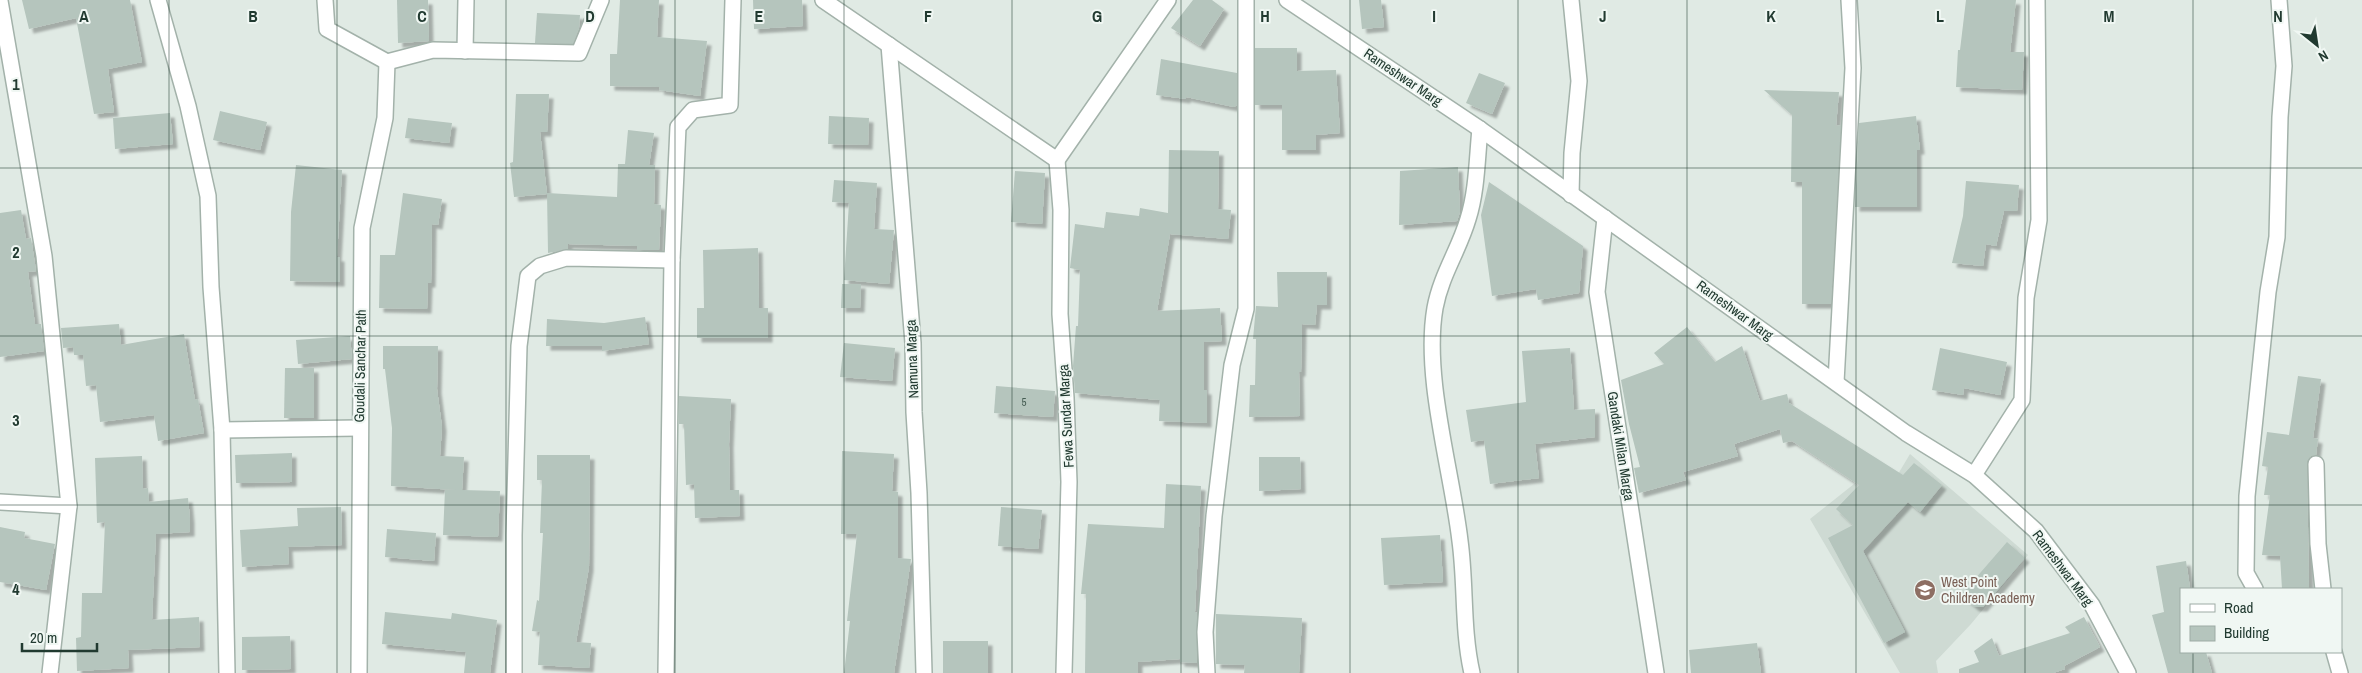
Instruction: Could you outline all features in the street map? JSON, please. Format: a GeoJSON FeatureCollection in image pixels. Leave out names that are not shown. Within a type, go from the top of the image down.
{"type":"FeatureCollection","features":[{"type":"Feature","properties":{"kind":"street"},"geometry":{"type":"LineString","coordinates":[[158,0],[188,106],[208,196],[211,287],[222,430],[227,673]]}},
{"type":"Feature","properties":{"kind":"street"},"geometry":{"type":"LineString","coordinates":[[325,0],[327,29],[387,62],[433,50],[579,53],[601,0]]}},
{"type":"Feature","properties":{"kind":"street"},"geometry":{"type":"LineString","coordinates":[[465,51],[466,0]]}},
{"type":"Feature","properties":{"kind":"street"},"geometry":{"type":"LineString","coordinates":[[666,673],[672,260],[678,127],[692,110],[730,105],[733,0]]}},
{"type":"Feature","properties":{"kind":"street"},"geometry":{"type":"LineString","coordinates":[[823,0],[1057,160],[1168,0]]}},
{"type":"Feature","properties":{"kind":"street"},"geometry":{"type":"LineString","coordinates":[[1207,673],[1205,632],[1214,516],[1232,366],[1246,309],[1246,0]]}},
{"type":"Feature","properties":{"kind":"street","name":"Rameshwar Marg"},"geometry":{"type":"LineString","coordinates":[[1287,0],[1480,129],[1906,433],[1974,475],[2036,530],[2092,605],[2128,673]]}},
{"type":"Feature","properties":{"kind":"street"},"geometry":{"type":"LineString","coordinates":[[1570,0],[1579,81],[1574,124],[1571,195]]}},
{"type":"Feature","properties":{"kind":"street"},"geometry":{"type":"LineString","coordinates":[[1836,382],[1853,68],[1849,0]]}},
{"type":"Feature","properties":{"kind":"street"},"geometry":{"type":"LineString","coordinates":[[1974,475],[2022,400],[2026,298],[2039,220],[2037,0]]}},
{"type":"Feature","properties":{"kind":"street"},"geometry":{"type":"LineString","coordinates":[[2254,588],[2246,573],[2247,496],[2268,292],[2277,236],[2280,117],[2284,66],[2280,0]]}},
{"type":"Feature","properties":{"kind":"street"},"geometry":{"type":"LineString","coordinates":[[0,1],[44,256],[69,506],[50,673]]}},
{"type":"Feature","properties":{"kind":"street","name":"Namuna Marga"},"geometry":{"type":"LineString","coordinates":[[889,45],[913,343],[924,673]]}},
{"type":"Feature","properties":{"kind":"street","name":"Goudali Sanchar Path"},"geometry":{"type":"LineString","coordinates":[[359,673],[359,428],[362,228],[385,118],[387,62]]}},
{"type":"Feature","properties":{"kind":"street"},"geometry":{"type":"LineString","coordinates":[[1472,673],[1467,649],[1460,542],[1441,425],[1433,350],[1435,309],[1442,281],[1469,217],[1480,129]]}},
{"type":"Feature","properties":{"kind":"street","name":"Fewa Sundar Marga"},"geometry":{"type":"LineString","coordinates":[[1057,160],[1062,210],[1060,314],[1069,482],[1064,673]]}},
{"type":"Feature","properties":{"kind":"street","name":"Gandaki Milan Marga"},"geometry":{"type":"LineString","coordinates":[[1605,218],[1597,292],[1656,673]]}},
{"type":"Feature","properties":{"kind":"street"},"geometry":{"type":"LineString","coordinates":[[514,673],[514,535],[518,346],[528,276],[540,266],[566,258],[672,260]]}},
{"type":"Feature","properties":{"kind":"street"},"geometry":{"type":"LineString","coordinates":[[222,430],[359,428]]}},
{"type":"Feature","properties":{"kind":"street"},"geometry":{"type":"LineString","coordinates":[[2316,464],[2318,544],[2323,588]]}},
{"type":"Feature","properties":{"kind":"street"},"geometry":{"type":"LineString","coordinates":[[0,502],[69,506]]}},
{"type":"Feature","properties":{"kind":"street"},"geometry":{"type":"LineString","coordinates":[[2334,653],[2340,673]]}},
{"type":"Feature","properties":{"kind":"shaded area","name":"West Point Children Academy"},"geometry":{"type":"Polygon","coordinates":[[[1910,454],[2028,555],[1971,624],[1936,661],[1938,673],[1900,673],[1810,519],[1854,484],[1882,501],[1910,454]]]}},
{"type":"Feature","properties":{"kind":"building"},"geometry":{"type":"Polygon","coordinates":[[[22,0],[130,0],[142,62],[108,69],[114,112],[94,114],[76,18],[29,29],[22,0]]]}},
{"type":"Feature","properties":{"kind":"building"},"geometry":{"type":"Polygon","coordinates":[[[397,0],[428,0],[429,41],[398,43],[397,0]]]}},
{"type":"Feature","properties":{"kind":"building"},"geometry":{"type":"Polygon","coordinates":[[[620,0],[659,0],[657,37],[707,41],[700,96],[659,90],[660,87],[610,86],[610,54],[617,54],[620,0]]]}},
{"type":"Feature","properties":{"kind":"building"},"geometry":{"type":"Polygon","coordinates":[[[753,0],[802,0],[803,26],[754,29],[753,0]]]}},
{"type":"Feature","properties":{"kind":"building"},"geometry":{"type":"Polygon","coordinates":[[[1193,0],[1212,0],[1224,9],[1200,46],[1171,28],[1193,0]]]}},
{"type":"Feature","properties":{"kind":"building"},"geometry":{"type":"Polygon","coordinates":[[[1359,0],[1381,0],[1384,27],[1362,29],[1359,0]]]}},
{"type":"Feature","properties":{"kind":"building"},"geometry":{"type":"Polygon","coordinates":[[[1966,0],[2016,0],[2010,52],[2024,52],[2022,90],[1956,87],[1958,50],[1960,50],[1966,0]]]}},
{"type":"Feature","properties":{"kind":"building"},"geometry":{"type":"Polygon","coordinates":[[[537,13],[580,15],[579,28],[573,44],[535,43],[537,13]]]}},
{"type":"Feature","properties":{"kind":"building"},"geometry":{"type":"Polygon","coordinates":[[[1255,48],[1297,48],[1297,71],[1336,70],[1340,133],[1316,135],[1316,150],[1282,150],[1282,105],[1255,105],[1255,48]]]}},
{"type":"Feature","properties":{"kind":"building"},"geometry":{"type":"Polygon","coordinates":[[[1161,59],[1237,73],[1237,105],[1234,107],[1186,97],[1186,99],[1156,95],[1161,59]]]}},
{"type":"Feature","properties":{"kind":"building"},"geometry":{"type":"Polygon","coordinates":[[[1479,73],[1505,83],[1492,114],[1466,103],[1479,73]]]}},
{"type":"Feature","properties":{"kind":"building"},"geometry":{"type":"Polygon","coordinates":[[[1764,90],[1839,92],[1836,126],[1841,125],[1831,304],[1802,304],[1802,182],[1791,182],[1792,115],[1764,90]]]}},
{"type":"Feature","properties":{"kind":"building"},"geometry":{"type":"Polygon","coordinates":[[[516,94],[549,94],[547,132],[540,132],[547,194],[514,197],[510,163],[513,162],[516,94]]]}},
{"type":"Feature","properties":{"kind":"building"},"geometry":{"type":"Polygon","coordinates":[[[220,111],[267,122],[260,150],[213,140],[220,111]]]}},
{"type":"Feature","properties":{"kind":"building"},"geometry":{"type":"Polygon","coordinates":[[[170,113],[173,144],[115,149],[113,118],[170,113]]]}},
{"type":"Feature","properties":{"kind":"building"},"geometry":{"type":"Polygon","coordinates":[[[829,116],[869,118],[868,145],[828,144],[829,116]]]}},
{"type":"Feature","properties":{"kind":"building"},"geometry":{"type":"Polygon","coordinates":[[[1916,116],[1920,150],[1917,150],[1917,207],[1855,207],[1859,123],[1916,116]]]}},
{"type":"Feature","properties":{"kind":"building"},"geometry":{"type":"Polygon","coordinates":[[[408,118],[452,123],[449,143],[405,138],[408,118]]]}},
{"type":"Feature","properties":{"kind":"building"},"geometry":{"type":"Polygon","coordinates":[[[628,130],[654,133],[649,165],[655,165],[654,204],[661,205],[659,250],[637,250],[637,246],[568,244],[568,249],[548,253],[547,193],[617,197],[618,164],[625,164],[628,130]]]}},
{"type":"Feature","properties":{"kind":"building"},"geometry":{"type":"Polygon","coordinates":[[[1169,150],[1219,151],[1218,209],[1231,210],[1228,239],[1170,234],[1157,311],[1220,308],[1222,341],[1204,342],[1204,390],[1207,390],[1207,423],[1159,421],[1160,400],[1075,393],[1073,366],[1076,326],[1078,326],[1080,270],[1070,268],[1075,224],[1104,228],[1106,212],[1139,216],[1140,208],[1168,213],[1169,150]]]}},
{"type":"Feature","properties":{"kind":"building"},"geometry":{"type":"Polygon","coordinates":[[[296,165],[342,170],[337,257],[340,257],[340,282],[290,281],[291,212],[296,165]]]}},
{"type":"Feature","properties":{"kind":"building"},"geometry":{"type":"Polygon","coordinates":[[[1458,167],[1460,212],[1457,221],[1399,225],[1400,171],[1458,167]]]}},
{"type":"Feature","properties":{"kind":"building"},"geometry":{"type":"Polygon","coordinates":[[[1015,171],[1045,173],[1042,224],[1011,222],[1015,171]]]}},
{"type":"Feature","properties":{"kind":"building"},"geometry":{"type":"Polygon","coordinates":[[[834,180],[877,183],[874,229],[894,230],[889,284],[844,280],[849,203],[832,202],[834,180]]]}},
{"type":"Feature","properties":{"kind":"building"},"geometry":{"type":"Polygon","coordinates":[[[1966,181],[2019,185],[2017,211],[2004,211],[1996,246],[1986,244],[1983,266],[1952,263],[1963,216],[1966,181]]]}},
{"type":"Feature","properties":{"kind":"building"},"geometry":{"type":"Polygon","coordinates":[[[1489,182],[1583,246],[1579,293],[1538,300],[1536,289],[1492,296],[1481,215],[1489,182]]]}},
{"type":"Feature","properties":{"kind":"building"},"geometry":{"type":"Polygon","coordinates":[[[403,193],[442,199],[438,225],[432,224],[431,283],[428,283],[427,309],[379,308],[380,255],[395,255],[403,193]]]}},
{"type":"Feature","properties":{"kind":"building"},"geometry":{"type":"Polygon","coordinates":[[[21,210],[26,239],[31,238],[36,271],[28,272],[35,324],[41,324],[44,351],[0,357],[0,213],[21,210]]]}},
{"type":"Feature","properties":{"kind":"building"},"geometry":{"type":"Polygon","coordinates":[[[758,248],[759,308],[768,308],[768,338],[697,338],[697,308],[704,308],[703,250],[758,248]]]}},
{"type":"Feature","properties":{"kind":"building"},"geometry":{"type":"Polygon","coordinates":[[[1277,272],[1327,272],[1327,305],[1317,305],[1315,325],[1302,324],[1301,372],[1299,372],[1300,416],[1249,417],[1250,385],[1255,385],[1256,339],[1253,339],[1256,306],[1278,307],[1277,272]]]}},
{"type":"Feature","properties":{"kind":"building"},"geometry":{"type":"Polygon","coordinates":[[[842,284],[861,284],[860,308],[841,308],[842,284]]]}},
{"type":"Feature","properties":{"kind":"building"},"geometry":{"type":"Polygon","coordinates":[[[645,317],[649,344],[602,351],[602,346],[546,346],[547,319],[604,323],[645,317]]]}},
{"type":"Feature","properties":{"kind":"building"},"geometry":{"type":"Polygon","coordinates":[[[119,324],[121,345],[184,334],[195,400],[198,399],[204,433],[158,441],[154,415],[100,422],[96,385],[86,386],[83,355],[74,355],[73,347],[63,348],[61,328],[119,324]]]}},
{"type":"Feature","properties":{"kind":"building"},"geometry":{"type":"Polygon","coordinates":[[[1687,327],[1715,362],[1742,346],[1760,401],[1787,394],[1789,403],[1903,475],[1914,463],[1942,485],[1920,512],[1908,502],[1863,551],[1905,632],[1884,643],[1828,538],[1853,525],[1836,509],[1859,485],[1792,441],[1783,443],[1780,429],[1734,444],[1738,456],[1683,472],[1686,480],[1639,493],[1634,468],[1640,467],[1629,424],[1621,380],[1664,364],[1654,353],[1687,327]]]}},
{"type":"Feature","properties":{"kind":"building"},"geometry":{"type":"Polygon","coordinates":[[[350,336],[352,359],[298,364],[296,340],[350,336]]]}},
{"type":"Feature","properties":{"kind":"building"},"geometry":{"type":"Polygon","coordinates":[[[844,343],[895,348],[892,381],[840,377],[844,343]]]}},
{"type":"Feature","properties":{"kind":"building"},"geometry":{"type":"Polygon","coordinates":[[[383,346],[438,346],[437,389],[442,427],[440,456],[464,457],[462,490],[500,491],[498,537],[443,535],[445,490],[456,490],[391,486],[392,428],[385,369],[383,369],[383,346]]]}},
{"type":"Feature","properties":{"kind":"building"},"geometry":{"type":"Polygon","coordinates":[[[1570,348],[1574,410],[1595,409],[1595,437],[1535,444],[1539,478],[1490,484],[1484,440],[1471,442],[1466,410],[1526,402],[1522,351],[1570,348]]]}},
{"type":"Feature","properties":{"kind":"building"},"geometry":{"type":"Polygon","coordinates":[[[1940,348],[2007,362],[2000,395],[1964,388],[1963,395],[1932,390],[1940,348]]]}},
{"type":"Feature","properties":{"kind":"building"},"geometry":{"type":"Polygon","coordinates":[[[285,368],[314,368],[314,418],[284,418],[285,368]]]}},
{"type":"Feature","properties":{"kind":"building"},"geometry":{"type":"Polygon","coordinates":[[[2298,376],[2321,379],[2313,438],[2318,439],[2316,455],[2311,456],[2307,464],[2309,588],[2282,588],[2280,556],[2262,555],[2270,495],[2264,495],[2268,467],[2262,466],[2267,432],[2289,435],[2298,376]]]}},
{"type":"Feature","properties":{"kind":"building"},"geometry":{"type":"Polygon","coordinates":[[[996,386],[1055,391],[1053,417],[994,413],[996,386]]]}},
{"type":"Feature","properties":{"kind":"building"},"geometry":{"type":"Polygon","coordinates":[[[679,396],[731,399],[729,444],[730,490],[739,490],[740,516],[695,518],[694,484],[686,485],[684,424],[679,424],[679,396]]]}},
{"type":"Feature","properties":{"kind":"building"},"geometry":{"type":"Polygon","coordinates":[[[842,451],[894,454],[892,491],[898,492],[898,558],[911,559],[894,673],[844,673],[850,621],[847,621],[857,534],[841,534],[842,451]]]}},
{"type":"Feature","properties":{"kind":"building"},"geometry":{"type":"Polygon","coordinates":[[[292,453],[292,482],[236,483],[235,455],[292,453]]]}},
{"type":"Feature","properties":{"kind":"building"},"geometry":{"type":"Polygon","coordinates":[[[537,455],[590,455],[589,567],[576,642],[591,643],[589,668],[538,665],[540,632],[532,631],[537,600],[539,601],[543,533],[540,533],[542,480],[537,480],[537,455]]]}},
{"type":"Feature","properties":{"kind":"building"},"geometry":{"type":"Polygon","coordinates":[[[142,456],[143,489],[148,488],[149,502],[188,498],[190,519],[190,532],[156,534],[152,620],[199,617],[200,647],[128,650],[129,668],[77,671],[76,638],[81,637],[82,593],[102,593],[105,522],[97,523],[95,458],[142,456]]]}},
{"type":"Feature","properties":{"kind":"building"},"geometry":{"type":"Polygon","coordinates":[[[1259,457],[1300,457],[1301,489],[1259,491],[1259,457]]]}},
{"type":"Feature","properties":{"kind":"building"},"geometry":{"type":"Polygon","coordinates":[[[1166,484],[1201,486],[1195,612],[1197,613],[1197,663],[1180,662],[1180,659],[1138,662],[1138,673],[1085,673],[1086,594],[1081,594],[1088,524],[1164,528],[1166,484]]]}},
{"type":"Feature","properties":{"kind":"building"},"geometry":{"type":"Polygon","coordinates":[[[341,507],[342,545],[288,547],[289,564],[242,567],[240,530],[298,526],[297,508],[341,507]]]}},
{"type":"Feature","properties":{"kind":"building"},"geometry":{"type":"Polygon","coordinates":[[[1001,507],[1042,510],[1038,549],[998,546],[1001,507]]]}},
{"type":"Feature","properties":{"kind":"building"},"geometry":{"type":"Polygon","coordinates":[[[0,527],[25,532],[24,538],[55,544],[46,590],[0,582],[0,527]]]}},
{"type":"Feature","properties":{"kind":"building"},"geometry":{"type":"Polygon","coordinates":[[[387,529],[436,533],[434,561],[385,557],[387,529]]]}},
{"type":"Feature","properties":{"kind":"building"},"geometry":{"type":"Polygon","coordinates":[[[1440,535],[1443,582],[1384,585],[1381,538],[1440,535]]]}},
{"type":"Feature","properties":{"kind":"building"},"geometry":{"type":"Polygon","coordinates":[[[2007,542],[2025,558],[1983,607],[1975,607],[1961,595],[2007,542]]]}},
{"type":"Feature","properties":{"kind":"building"},"geometry":{"type":"Polygon","coordinates":[[[2186,561],[2190,588],[2180,588],[2180,653],[2206,653],[2212,673],[2168,673],[2152,615],[2164,612],[2156,566],[2186,561]]]}},
{"type":"Feature","properties":{"kind":"building"},"geometry":{"type":"Polygon","coordinates":[[[385,612],[451,619],[452,613],[497,620],[490,673],[464,673],[466,652],[382,644],[385,612]]]}},
{"type":"Feature","properties":{"kind":"building"},"geometry":{"type":"Polygon","coordinates":[[[1216,614],[1302,618],[1299,673],[1244,673],[1245,665],[1216,664],[1216,614]]]}},
{"type":"Feature","properties":{"kind":"building"},"geometry":{"type":"Polygon","coordinates":[[[2084,617],[2100,647],[2064,666],[2065,669],[2053,673],[1959,673],[1959,669],[1979,662],[1974,651],[1992,638],[1999,656],[2070,633],[2065,627],[2084,617]]]}},
{"type":"Feature","properties":{"kind":"building"},"geometry":{"type":"Polygon","coordinates":[[[290,636],[291,669],[242,670],[242,637],[290,636]]]}},
{"type":"Feature","properties":{"kind":"building"},"geometry":{"type":"Polygon","coordinates":[[[943,641],[988,641],[988,673],[943,673],[943,641]]]}},
{"type":"Feature","properties":{"kind":"building"},"geometry":{"type":"Polygon","coordinates":[[[1757,643],[1761,673],[1691,673],[1689,650],[1757,643]]]}},
{"type":"Feature","properties":{"kind":"place","name":"West Point Children Academy"},"geometry":{"type":"Point","coordinates":[1925,590]}}]}
